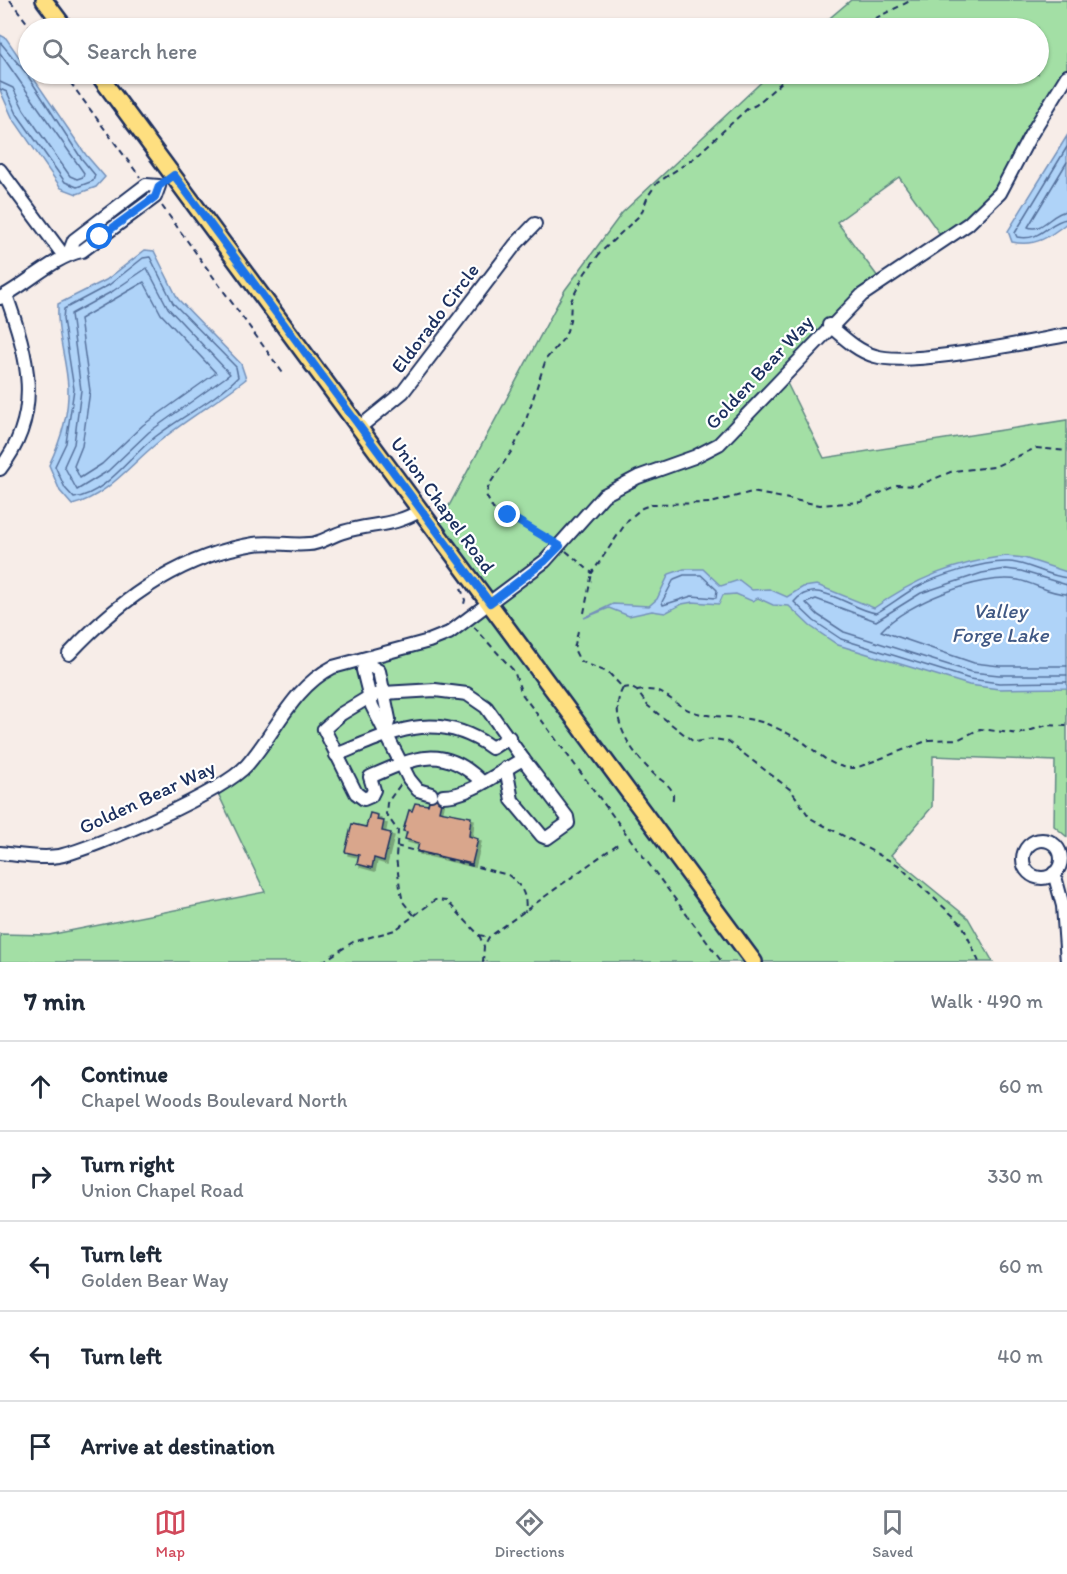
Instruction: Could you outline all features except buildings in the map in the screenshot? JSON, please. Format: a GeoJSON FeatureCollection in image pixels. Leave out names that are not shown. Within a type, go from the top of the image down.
{"type":"FeatureCollection","features":[{"type":"Feature","properties":{"kind":"main road"},"geometry":{"type":"LineString","coordinates":[[44,0],[58,18]]}},
{"type":"Feature","properties":{"kind":"main road","name":"Union Chapel Road"},"geometry":{"type":"LineString","coordinates":[[106,84],[754,962]]}},
{"type":"Feature","properties":{"kind":"street","name":"Golden Bear Way"},"geometry":{"type":"LineString","coordinates":[[0,853],[49,856],[64,854],[102,841],[226,783],[248,764],[307,684],[333,667],[369,661],[429,641],[468,620],[545,561],[604,495],[638,477],[702,454],[718,444],[829,326],[862,295],[968,224],[1000,193],[1030,136],[1067,76]]}},
{"type":"Feature","properties":{"kind":"street"},"geometry":{"type":"LineString","coordinates":[[0,170],[67,255]]}},
{"type":"Feature","properties":{"kind":"street"},"geometry":{"type":"LineString","coordinates":[[0,469],[13,449],[22,428],[29,383],[22,340],[3,297],[67,255],[82,251],[153,189],[174,175]]}},
{"type":"Feature","properties":{"kind":"street","name":"Eldorado Circle"},"geometry":{"type":"LineString","coordinates":[[360,428],[403,392],[515,245],[535,224]]}},
{"type":"Feature","properties":{"kind":"street"},"geometry":{"type":"LineString","coordinates":[[829,326],[852,345],[876,357],[910,359],[1067,336]]}},
{"type":"Feature","properties":{"kind":"street"},"geometry":{"type":"LineString","coordinates":[[69,654],[95,626],[132,596],[168,574],[206,556],[256,543],[310,544],[342,532],[403,521],[421,510]]}},
{"type":"Feature","properties":{"kind":"street"},"geometry":{"type":"LineString","coordinates":[[387,732],[389,719],[379,671],[369,661],[363,670],[369,697],[401,763],[417,790],[437,795],[458,796],[523,759]]}},
{"type":"Feature","properties":{"kind":"street"},"geometry":{"type":"LineString","coordinates":[[370,777],[374,790],[371,796],[364,799],[351,785],[324,729],[341,714],[369,697],[382,693],[435,690],[468,694],[486,706],[567,817],[568,823],[547,838],[542,836],[512,800],[506,768]]}},
{"type":"Feature","properties":{"kind":"street"},"geometry":{"type":"LineString","coordinates":[[336,755],[387,732],[411,726],[446,726],[478,738],[492,748],[509,737]]}},
{"type":"Feature","properties":{"kind":"street"},"geometry":{"type":"LineString","coordinates":[[351,785],[420,757],[444,759],[468,768],[482,782]]}},
{"type":"Feature","properties":{"kind":"street"},"geometry":{"type":"LineString","coordinates":[[1054,873],[1064,906],[1067,962]]}},
{"type":"Feature","properties":{"kind":"path"},"geometry":{"type":"LineString","coordinates":[[10,0],[23,18]]}},
{"type":"Feature","properties":{"kind":"path"},"geometry":{"type":"LineString","coordinates":[[876,18],[912,0]]}},
{"type":"Feature","properties":{"kind":"path"},"geometry":{"type":"LineString","coordinates":[[72,84],[153,189],[285,376]]}},
{"type":"Feature","properties":{"kind":"path"},"geometry":{"type":"LineString","coordinates":[[592,573],[560,546],[513,516],[493,509],[486,495],[489,485],[513,449],[524,426],[546,359],[565,338],[577,286],[600,253],[641,214],[657,183],[694,158],[729,124],[779,84]]}},
{"type":"Feature","properties":{"kind":"path"},"geometry":{"type":"LineString","coordinates":[[584,613],[592,573],[628,520],[642,508],[653,504],[711,503],[752,492],[820,506],[861,502],[897,485],[917,486],[953,471],[994,467],[1036,448],[1067,451]]}},
{"type":"Feature","properties":{"kind":"path"},"geometry":{"type":"LineString","coordinates":[[457,582],[465,596],[461,611],[514,670],[522,694],[722,962]]}},
{"type":"Feature","properties":{"kind":"path"},"geometry":{"type":"LineString","coordinates":[[578,632],[574,649],[580,661],[609,673],[623,688]]}},
{"type":"Feature","properties":{"kind":"path"},"geometry":{"type":"LineString","coordinates":[[623,688],[630,687],[637,691],[648,706],[693,742],[714,739],[727,741],[791,790],[810,818],[898,865],[962,924],[979,962]]}},
{"type":"Feature","properties":{"kind":"path"},"geometry":{"type":"LineString","coordinates":[[623,688],[618,705],[622,730],[653,774],[672,790],[674,797],[671,804]]}},
{"type":"Feature","properties":{"kind":"path"},"geometry":{"type":"LineString","coordinates":[[637,691],[664,693],[681,707],[705,715],[753,719],[798,739],[823,760],[848,768],[870,763],[912,744],[929,740],[959,739],[980,729],[1019,734],[1047,725],[1067,726]]}},
{"type":"Feature","properties":{"kind":"path"},"geometry":{"type":"LineString","coordinates":[[404,780],[385,808],[386,814],[398,831],[396,846],[401,895],[406,906],[414,915]]}},
{"type":"Feature","properties":{"kind":"path"},"geometry":{"type":"LineString","coordinates":[[483,962],[484,946],[489,937],[619,843]]}},
{"type":"Feature","properties":{"kind":"path"},"geometry":{"type":"LineString","coordinates":[[396,846],[508,875],[521,886],[526,903],[525,912]]}},
{"type":"Feature","properties":{"kind":"path"},"geometry":{"type":"LineString","coordinates":[[322,962],[353,942],[395,930],[435,900],[447,901],[479,935],[484,946]]}},
{"type":"Feature","properties":{"kind":"path"},"geometry":{"type":"LineString","coordinates":[[479,935],[489,937]]}},
{"type":"Feature","properties":{"kind":"green space"},"geometry":{"type":"Polygon","coordinates":[[[851,0],[1067,0],[1067,76],[1000,193],[944,240],[899,177],[837,222],[881,281],[783,375],[824,458],[1067,420],[1067,837],[1054,826],[1055,761],[933,756],[932,807],[891,855],[968,918],[993,962],[0,962],[0,934],[49,935],[265,892],[216,789],[226,783],[319,675],[414,646],[490,604],[436,530],[565,290],[622,213],[759,84],[1049,84],[1049,18],[830,18],[851,0]]]}},
{"type":"Feature","properties":{"kind":"water"},"geometry":{"type":"Polygon","coordinates":[[[0,35],[6,38],[18,56],[18,84],[37,84],[86,155],[105,177],[96,187],[77,194],[61,188],[12,117],[0,90],[0,35]]]}},
{"type":"Feature","properties":{"kind":"water"},"geometry":{"type":"Polygon","coordinates":[[[1067,136],[1067,223],[1042,240],[1028,243],[1012,242],[1008,231],[1067,136]]]}},
{"type":"Feature","properties":{"kind":"water"},"geometry":{"type":"Polygon","coordinates":[[[145,250],[154,251],[178,299],[241,364],[246,379],[167,435],[107,488],[85,501],[72,505],[60,491],[49,465],[63,428],[68,398],[58,304],[106,280],[145,250]]]}},
{"type":"Feature","properties":{"kind":"water","name":"Valley Forge Lake"},"geometry":{"type":"Polygon","coordinates":[[[1006,556],[1024,558],[1067,572],[1067,688],[999,689],[969,685],[838,645],[810,626],[789,606],[773,605],[758,598],[752,601],[736,594],[723,595],[719,604],[693,602],[682,604],[665,613],[652,611],[629,616],[609,608],[584,618],[613,604],[649,606],[657,599],[669,574],[684,569],[703,569],[721,586],[739,580],[752,590],[769,589],[787,597],[803,587],[817,585],[874,608],[905,588],[937,573],[970,563],[1006,556]]]}},
{"type":"Feature","properties":{"kind":"route"},"geometry":{"type":"LineString","coordinates":[[100,237],[155,197],[159,186],[174,175],[490,603],[527,576],[560,546],[508,515]]}}]}
